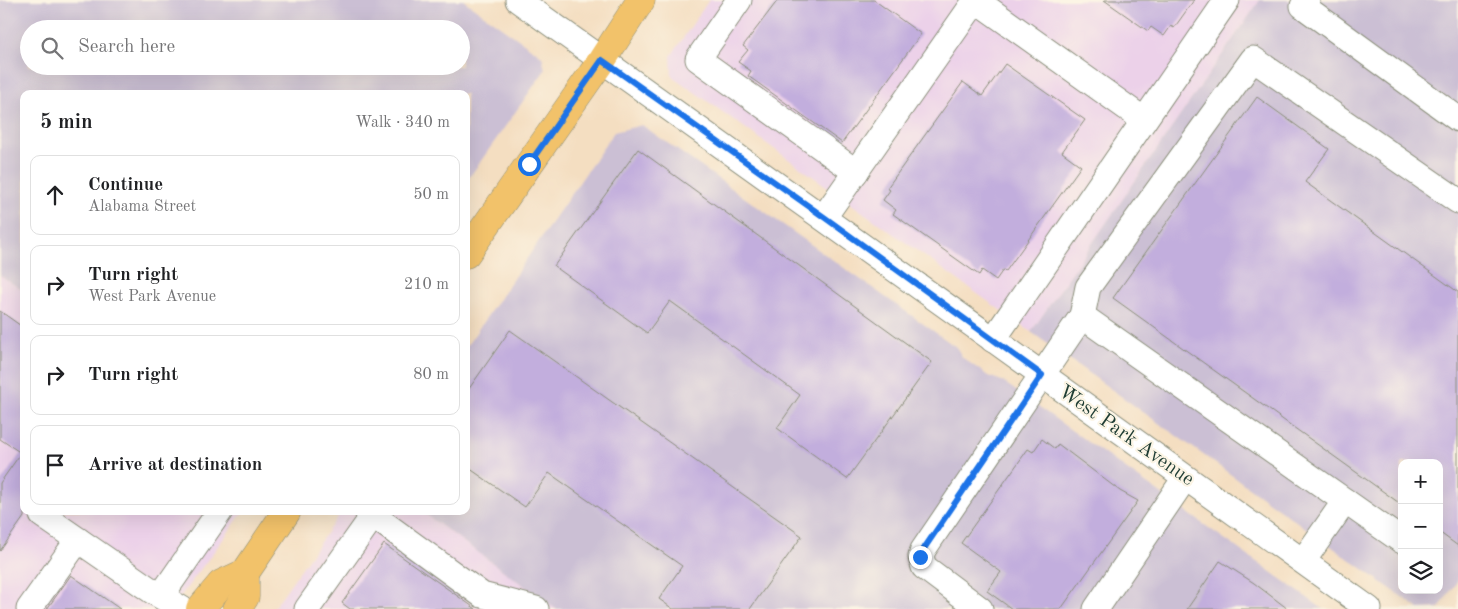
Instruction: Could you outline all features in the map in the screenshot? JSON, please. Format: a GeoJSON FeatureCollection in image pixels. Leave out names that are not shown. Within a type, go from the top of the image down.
{"type":"FeatureCollection","features":[{"type":"Feature","properties":{"kind":"main road"},"geometry":{"type":"LineString","coordinates":[[470,248],[602,60],[641,0]]}},
{"type":"Feature","properties":{"kind":"main road"},"geometry":{"type":"LineString","coordinates":[[237,609],[245,597],[245,573],[282,515]]}},
{"type":"Feature","properties":{"kind":"main road"},"geometry":{"type":"LineString","coordinates":[[200,609],[221,584],[245,573]]}},
{"type":"Feature","properties":{"kind":"street","name":"West Park Avenue"},"geometry":{"type":"LineString","coordinates":[[518,0],[1303,561],[1364,608]]}},
{"type":"Feature","properties":{"kind":"street"},"geometry":{"type":"LineString","coordinates":[[739,0],[698,59],[856,172]]}},
{"type":"Feature","properties":{"kind":"street"},"geometry":{"type":"LineString","coordinates":[[824,217],[976,0],[1144,120]]}},
{"type":"Feature","properties":{"kind":"street"},"geometry":{"type":"LineString","coordinates":[[993,340],[1227,0]]}},
{"type":"Feature","properties":{"kind":"street"},"geometry":{"type":"LineString","coordinates":[[1307,0],[1303,6],[1458,119]]}},
{"type":"Feature","properties":{"kind":"street"},"geometry":{"type":"LineString","coordinates":[[980,609],[924,567],[920,557],[923,550],[1082,316],[1088,287],[1254,58],[1458,201]]}},
{"type":"Feature","properties":{"kind":"street"},"geometry":{"type":"LineString","coordinates":[[1082,316],[1398,538]]}},
{"type":"Feature","properties":{"kind":"street"},"geometry":{"type":"LineString","coordinates":[[1096,609],[1185,478]]}},
{"type":"Feature","properties":{"kind":"street"},"geometry":{"type":"LineString","coordinates":[[1303,561],[1345,502]]}},
{"type":"Feature","properties":{"kind":"street"},"geometry":{"type":"LineString","coordinates":[[45,515],[71,549],[172,603],[218,515]]}},
{"type":"Feature","properties":{"kind":"street"},"geometry":{"type":"LineString","coordinates":[[307,609],[369,515]]}},
{"type":"Feature","properties":{"kind":"street"},"geometry":{"type":"LineString","coordinates":[[373,515],[482,595],[536,609]]}},
{"type":"Feature","properties":{"kind":"street"},"geometry":{"type":"LineString","coordinates":[[28,609],[71,549]]}},
{"type":"Feature","properties":{"kind":"shaded area"},"geometry":{"type":"Polygon","coordinates":[[[0,0],[463,0],[542,56],[545,70],[470,176],[470,90],[20,90],[20,288],[0,275],[0,0]]]}},
{"type":"Feature","properties":{"kind":"shaded area"},"geometry":{"type":"Polygon","coordinates":[[[709,0],[1260,0],[1031,332],[672,76],[671,56],[709,0]]]}},
{"type":"Feature","properties":{"kind":"shaded area"},"geometry":{"type":"Polygon","coordinates":[[[1260,0],[1458,0],[1458,580],[1439,608],[1419,609],[1031,332],[1260,0]]]}},
{"type":"Feature","properties":{"kind":"shaded area"},"geometry":{"type":"Polygon","coordinates":[[[642,125],[956,347],[963,358],[988,376],[1002,381],[1323,609],[556,609],[427,515],[470,515],[470,341],[614,132],[642,125]]]}},
{"type":"Feature","properties":{"kind":"shaded area"},"geometry":{"type":"Polygon","coordinates":[[[0,275],[20,288],[20,515],[241,515],[171,609],[0,609],[0,275]]]}},
{"type":"Feature","properties":{"kind":"shaded area"},"geometry":{"type":"Polygon","coordinates":[[[339,515],[427,515],[556,609],[273,609],[339,515]]]}},
{"type":"Feature","properties":{"kind":"building"},"geometry":{"type":"Polygon","coordinates":[[[778,0],[874,0],[921,34],[842,143],[748,76],[751,71],[738,62],[748,50],[743,46],[778,0]]]}},
{"type":"Feature","properties":{"kind":"building"},"geometry":{"type":"Polygon","coordinates":[[[1104,0],[1194,0],[1174,28],[1171,26],[1164,36],[1151,27],[1148,31],[1104,0]]]}},
{"type":"Feature","properties":{"kind":"building"},"geometry":{"type":"Polygon","coordinates":[[[1005,64],[1085,120],[1062,152],[1081,166],[1006,271],[1003,270],[996,280],[982,270],[979,275],[893,214],[896,210],[883,200],[890,190],[887,188],[963,82],[982,96],[1005,64]]]}},
{"type":"Feature","properties":{"kind":"building"},"geometry":{"type":"Polygon","coordinates":[[[1257,97],[1329,149],[1305,182],[1458,292],[1458,546],[1443,535],[1443,459],[1398,459],[1398,502],[1113,298],[1257,97]]]}},
{"type":"Feature","properties":{"kind":"building"},"geometry":{"type":"Polygon","coordinates":[[[638,149],[932,362],[847,479],[777,428],[800,395],[670,301],[647,333],[554,266],[638,149]]]}},
{"type":"Feature","properties":{"kind":"building"},"geometry":{"type":"Polygon","coordinates":[[[0,311],[20,325],[20,452],[0,439],[0,311]]]}},
{"type":"Feature","properties":{"kind":"building"},"geometry":{"type":"Polygon","coordinates":[[[510,330],[802,536],[750,609],[673,609],[659,599],[682,566],[549,473],[525,507],[470,469],[470,387],[510,330]]]}},
{"type":"Feature","properties":{"kind":"building"},"geometry":{"type":"Polygon","coordinates":[[[1042,439],[1055,449],[1058,444],[1120,491],[1138,501],[1061,609],[1012,609],[987,591],[1001,572],[961,543],[1028,449],[1033,452],[1042,439]]]}},
{"type":"Feature","properties":{"kind":"building"},"geometry":{"type":"Polygon","coordinates":[[[20,454],[20,515],[24,515],[24,517],[0,551],[0,483],[20,454]]]}},
{"type":"Feature","properties":{"kind":"building"},"geometry":{"type":"Polygon","coordinates":[[[384,544],[476,609],[350,609],[342,603],[384,544]]]}},
{"type":"Feature","properties":{"kind":"building"},"geometry":{"type":"Polygon","coordinates":[[[1220,561],[1254,583],[1288,609],[1187,609],[1220,561]]]}},
{"type":"Feature","properties":{"kind":"building"},"geometry":{"type":"Polygon","coordinates":[[[71,575],[120,609],[47,609],[71,575]]]}},
{"type":"Feature","properties":{"kind":"route"},"geometry":{"type":"LineString","coordinates":[[529,164],[602,60],[824,217],[1042,375],[920,557]]}}]}
